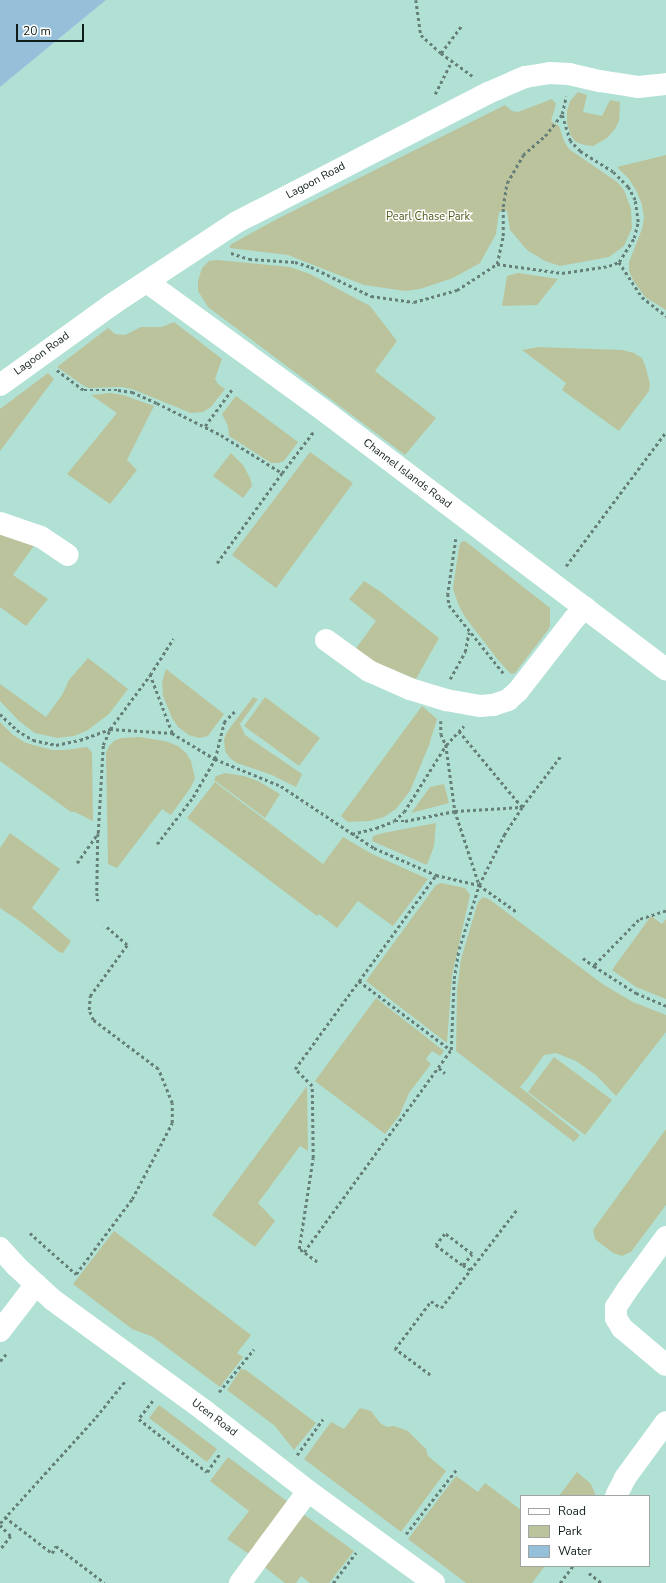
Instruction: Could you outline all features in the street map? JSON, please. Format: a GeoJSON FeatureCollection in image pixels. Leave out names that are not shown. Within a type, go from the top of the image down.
{"type":"FeatureCollection","features":[{"type":"Feature","properties":{"kind":"street","name":"Lagoon Road"},"geometry":{"type":"LineString","coordinates":[[0,385],[114,303],[209,240],[251,215],[488,93],[525,77],[549,73],[568,74],[600,81],[638,86],[666,84]]}},
{"type":"Feature","properties":{"kind":"street","name":"Channel Islands Road"},"geometry":{"type":"LineString","coordinates":[[147,282],[327,413],[666,669]]}},
{"type":"Feature","properties":{"kind":"street"},"geometry":{"type":"LineString","coordinates":[[0,523],[41,537],[68,555]]}},
{"type":"Feature","properties":{"kind":"street"},"geometry":{"type":"LineString","coordinates":[[326,640],[369,671],[410,689],[446,700],[480,706],[493,705],[508,700],[518,691],[574,619],[585,608]]}},
{"type":"Feature","properties":{"kind":"street"},"geometry":{"type":"LineString","coordinates":[[666,1237],[616,1307],[616,1318],[622,1328],[666,1365]]}},
{"type":"Feature","properties":{"kind":"street","name":"Ucen Road"},"geometry":{"type":"LineString","coordinates":[[0,1248],[53,1300],[205,1411],[308,1491],[434,1583]]}},
{"type":"Feature","properties":{"kind":"street"},"geometry":{"type":"LineString","coordinates":[[0,1332],[36,1284]]}},
{"type":"Feature","properties":{"kind":"street"},"geometry":{"type":"LineString","coordinates":[[616,1495],[625,1478],[666,1422]]}},
{"type":"Feature","properties":{"kind":"street"},"geometry":{"type":"LineString","coordinates":[[240,1583],[308,1491]]}},
{"type":"Feature","properties":{"kind":"path"},"geometry":{"type":"LineString","coordinates":[[416,0],[421,35],[441,53],[464,69]]}},
{"type":"Feature","properties":{"kind":"path"},"geometry":{"type":"LineString","coordinates":[[441,53],[463,24]]}},
{"type":"Feature","properties":{"kind":"path"},"geometry":{"type":"LineString","coordinates":[[432,99],[452,60]]}},
{"type":"Feature","properties":{"kind":"path"},"geometry":{"type":"LineString","coordinates":[[209,240],[223,251],[249,259],[295,262],[371,296],[414,302],[457,290],[497,264],[562,273],[609,266],[619,262],[634,238],[638,222],[635,200],[628,187],[613,172],[580,151],[570,142],[562,114],[568,74]]}},
{"type":"Feature","properties":{"kind":"path"},"geometry":{"type":"LineString","coordinates":[[497,264],[503,236],[507,183],[523,155],[545,136],[562,114]]}},
{"type":"Feature","properties":{"kind":"path"},"geometry":{"type":"LineString","coordinates":[[619,262],[642,297],[666,316]]}},
{"type":"Feature","properties":{"kind":"path"},"geometry":{"type":"LineString","coordinates":[[42,354],[51,366],[84,390],[118,390],[132,392],[204,427],[282,473]]}},
{"type":"Feature","properties":{"kind":"path"},"geometry":{"type":"LineString","coordinates":[[204,427],[233,388]]}},
{"type":"Feature","properties":{"kind":"path"},"geometry":{"type":"LineString","coordinates":[[217,563],[327,413]]}},
{"type":"Feature","properties":{"kind":"path"},"geometry":{"type":"LineString","coordinates":[[553,584],[666,432]]}},
{"type":"Feature","properties":{"kind":"path"},"geometry":{"type":"LineString","coordinates":[[466,519],[458,530],[455,541],[448,594],[450,605],[469,632],[518,691]]}},
{"type":"Feature","properties":{"kind":"path"},"geometry":{"type":"LineString","coordinates":[[98,900],[96,893],[103,745],[110,729],[150,675],[173,638]]}},
{"type":"Feature","properties":{"kind":"path"},"geometry":{"type":"LineString","coordinates":[[150,675],[172,733]]}},
{"type":"Feature","properties":{"kind":"path"},"geometry":{"type":"LineString","coordinates":[[352,834],[376,828],[394,821],[404,812],[446,745],[474,716],[480,706]]}},
{"type":"Feature","properties":{"kind":"path"},"geometry":{"type":"LineString","coordinates":[[157,844],[193,797],[215,759],[224,722],[236,710]]}},
{"type":"Feature","properties":{"kind":"path"},"geometry":{"type":"LineString","coordinates":[[0,714],[17,730],[33,740],[56,745],[80,740],[110,729],[172,733],[215,759],[281,786],[374,848],[436,875],[479,885],[517,912]]}},
{"type":"Feature","properties":{"kind":"path"},"geometry":{"type":"LineString","coordinates":[[459,731],[522,807]]}},
{"type":"Feature","properties":{"kind":"path"},"geometry":{"type":"LineString","coordinates":[[446,745],[455,811],[479,885]]}},
{"type":"Feature","properties":{"kind":"path"},"geometry":{"type":"LineString","coordinates":[[304,1252],[451,1050],[454,979],[459,949],[479,885],[501,840],[522,807],[560,757]]}},
{"type":"Feature","properties":{"kind":"path"},"geometry":{"type":"LineString","coordinates":[[394,821],[405,821],[455,811],[522,807]]}},
{"type":"Feature","properties":{"kind":"path"},"geometry":{"type":"LineString","coordinates":[[77,863],[98,833]]}},
{"type":"Feature","properties":{"kind":"path"},"geometry":{"type":"LineString","coordinates":[[317,1262],[299,1249],[313,1158],[312,1086],[295,1069],[436,875]]}},
{"type":"Feature","properties":{"kind":"path"},"geometry":{"type":"LineString","coordinates":[[594,966],[639,920],[666,912]]}},
{"type":"Feature","properties":{"kind":"path"},"geometry":{"type":"LineString","coordinates":[[30,1233],[76,1274],[132,1199],[172,1123],[172,1103],[158,1069],[93,1020],[88,1010],[90,996],[127,945],[104,925]]}},
{"type":"Feature","properties":{"kind":"path"},"geometry":{"type":"LineString","coordinates":[[583,958],[636,993],[666,1006]]}},
{"type":"Feature","properties":{"kind":"path"},"geometry":{"type":"LineString","coordinates":[[359,981],[451,1050]]}},
{"type":"Feature","properties":{"kind":"path"},"geometry":{"type":"LineString","coordinates":[[438,1068],[445,1073]]}},
{"type":"Feature","properties":{"kind":"path"},"geometry":{"type":"LineString","coordinates":[[430,1375],[395,1349],[431,1301],[441,1308],[518,1208]]}},
{"type":"Feature","properties":{"kind":"path"},"geometry":{"type":"LineString","coordinates":[[464,1265],[472,1254],[444,1234],[436,1245],[464,1265],[471,1270]]}},
{"type":"Feature","properties":{"kind":"path"},"geometry":{"type":"LineString","coordinates":[[219,1392],[254,1349]]}},
{"type":"Feature","properties":{"kind":"path"},"geometry":{"type":"LineString","coordinates":[[0,1550],[11,1536],[0,1524],[5,1517],[96,1417],[128,1377]]}},
{"type":"Feature","properties":{"kind":"path"},"geometry":{"type":"LineString","coordinates":[[156,1398],[139,1418],[207,1472],[224,1449]]}},
{"type":"Feature","properties":{"kind":"path"},"geometry":{"type":"LineString","coordinates":[[294,1458],[323,1419]]}},
{"type":"Feature","properties":{"kind":"path"},"geometry":{"type":"LineString","coordinates":[[401,1539],[456,1470]]}},
{"type":"Feature","properties":{"kind":"path"},"geometry":{"type":"LineString","coordinates":[[5,1517],[52,1553],[56,1546],[105,1583]]}},
{"type":"Feature","properties":{"kind":"path"},"geometry":{"type":"LineString","coordinates":[[333,1583],[358,1550]]}},
{"type":"Feature","properties":{"kind":"path"},"geometry":{"type":"LineString","coordinates":[[560,1583],[572,1567]]}},
{"type":"Feature","properties":{"kind":"path"},"geometry":{"type":"LineString","coordinates":[[589,1573],[602,1583]]}},
{"type":"Feature","properties":{"kind":"shaded area"},"geometry":{"type":"Polygon","coordinates":[[[106,0],[666,0],[666,1583],[0,1583],[0,87],[106,0]]]}},
{"type":"Feature","properties":{"kind":"green space"},"geometry":{"type":"Polygon","coordinates":[[[578,92],[587,95],[583,112],[602,116],[610,100],[620,102],[619,121],[615,129],[607,138],[593,146],[576,142],[571,136],[567,123],[567,111],[570,101],[578,92]]]}},
{"type":"Feature","properties":{"kind":"green space","name":"Pearl Chase Park"},"geometry":{"type":"Polygon","coordinates":[[[552,99],[556,104],[551,121],[559,126],[564,141],[569,149],[617,182],[624,190],[631,209],[632,228],[624,246],[609,257],[560,266],[545,261],[527,250],[510,230],[507,211],[499,212],[496,234],[480,263],[453,278],[420,289],[405,291],[364,285],[288,255],[230,248],[230,245],[277,219],[505,105],[512,111],[518,112],[552,99]]]}},
{"type":"Feature","properties":{"kind":"green space"},"geometry":{"type":"Polygon","coordinates":[[[666,155],[666,310],[645,297],[633,280],[629,271],[629,262],[642,229],[644,218],[642,205],[637,192],[629,179],[617,167],[666,155]]]}},
{"type":"Feature","properties":{"kind":"green space"},"geometry":{"type":"Polygon","coordinates":[[[217,260],[290,267],[310,274],[370,306],[397,341],[375,371],[436,418],[405,455],[208,307],[198,291],[198,281],[202,268],[209,261],[217,260]]]}},
{"type":"Feature","properties":{"kind":"green space"},"geometry":{"type":"Polygon","coordinates":[[[518,273],[558,279],[537,305],[502,306],[507,276],[518,273]]]}},
{"type":"Feature","properties":{"kind":"green space"},"geometry":{"type":"Polygon","coordinates":[[[174,322],[222,359],[215,379],[218,384],[225,389],[211,407],[203,412],[191,413],[132,389],[122,387],[89,388],[57,367],[108,328],[115,334],[125,335],[141,327],[162,327],[174,322]]]}},
{"type":"Feature","properties":{"kind":"green space"},"geometry":{"type":"Polygon","coordinates":[[[539,347],[622,350],[634,353],[642,358],[645,365],[650,384],[649,391],[619,431],[562,390],[566,383],[522,350],[539,347]]]}},
{"type":"Feature","properties":{"kind":"green space"},"geometry":{"type":"Polygon","coordinates":[[[48,373],[54,379],[0,451],[0,409],[48,373]]]}},
{"type":"Feature","properties":{"kind":"green space"},"geometry":{"type":"Polygon","coordinates":[[[110,393],[123,395],[154,406],[127,460],[137,470],[110,504],[67,474],[117,413],[91,395],[110,393]]]}},
{"type":"Feature","properties":{"kind":"green space"},"geometry":{"type":"Polygon","coordinates":[[[236,396],[298,442],[284,461],[271,463],[229,436],[228,426],[222,414],[236,396]]]}},
{"type":"Feature","properties":{"kind":"green space"},"geometry":{"type":"Polygon","coordinates":[[[310,452],[353,483],[276,588],[232,555],[310,452]]]}},
{"type":"Feature","properties":{"kind":"green space"},"geometry":{"type":"Polygon","coordinates":[[[231,453],[243,465],[250,478],[252,486],[243,498],[213,476],[231,453]]]}},
{"type":"Feature","properties":{"kind":"green space"},"geometry":{"type":"Polygon","coordinates":[[[0,530],[36,543],[13,575],[48,599],[26,626],[0,607],[0,530]]]}},
{"type":"Feature","properties":{"kind":"green space"},"geometry":{"type":"Polygon","coordinates":[[[465,541],[550,608],[550,626],[548,630],[515,673],[511,674],[498,660],[465,617],[458,604],[453,588],[459,547],[461,542],[465,541]]]}},
{"type":"Feature","properties":{"kind":"green space"},"geometry":{"type":"Polygon","coordinates":[[[364,581],[381,592],[439,638],[416,679],[377,663],[354,651],[376,621],[349,599],[364,581]]]}},
{"type":"Feature","properties":{"kind":"green space"},"geometry":{"type":"Polygon","coordinates":[[[88,658],[128,689],[109,714],[88,730],[74,736],[57,738],[35,733],[19,721],[0,701],[0,684],[46,717],[62,695],[69,680],[88,658]]]}},
{"type":"Feature","properties":{"kind":"green space"},"geometry":{"type":"Polygon","coordinates":[[[166,669],[224,714],[208,736],[199,738],[189,735],[178,727],[172,718],[163,696],[162,682],[166,669]]]}},
{"type":"Feature","properties":{"kind":"green space"},"geometry":{"type":"Polygon","coordinates":[[[253,697],[258,699],[240,724],[245,735],[302,774],[296,787],[272,775],[237,763],[230,758],[225,751],[224,739],[227,732],[253,697]]]}},
{"type":"Feature","properties":{"kind":"green space"},"geometry":{"type":"Polygon","coordinates":[[[265,697],[320,738],[299,766],[244,726],[265,697]]]}},
{"type":"Feature","properties":{"kind":"green space"},"geometry":{"type":"Polygon","coordinates":[[[422,706],[437,719],[429,745],[410,791],[396,809],[384,817],[370,821],[348,822],[341,816],[422,706]]]}},
{"type":"Feature","properties":{"kind":"green space"},"geometry":{"type":"Polygon","coordinates":[[[0,722],[13,735],[26,743],[52,750],[87,747],[92,752],[93,821],[75,812],[71,812],[0,761],[0,722]]]}},
{"type":"Feature","properties":{"kind":"green space"},"geometry":{"type":"Polygon","coordinates":[[[139,737],[165,741],[178,746],[186,753],[191,761],[195,778],[191,787],[171,815],[162,809],[117,868],[108,864],[106,753],[109,746],[114,741],[121,738],[139,737]]]}},
{"type":"Feature","properties":{"kind":"green space"},"geometry":{"type":"Polygon","coordinates":[[[225,773],[244,776],[258,781],[280,794],[265,818],[214,780],[216,776],[225,773]]]}},
{"type":"Feature","properties":{"kind":"green space"},"geometry":{"type":"Polygon","coordinates":[[[215,782],[323,864],[343,837],[372,854],[428,879],[393,926],[358,901],[337,928],[319,914],[317,916],[187,818],[215,782]]]}},
{"type":"Feature","properties":{"kind":"green space"},"geometry":{"type":"Polygon","coordinates":[[[444,784],[449,803],[411,813],[430,787],[444,784]]]}},
{"type":"Feature","properties":{"kind":"green space"},"geometry":{"type":"Polygon","coordinates":[[[436,823],[434,846],[427,865],[372,841],[373,836],[383,833],[436,823]]]}},
{"type":"Feature","properties":{"kind":"green space"},"geometry":{"type":"Polygon","coordinates":[[[10,833],[60,869],[32,908],[71,941],[63,953],[59,952],[21,922],[0,908],[0,848],[10,833]]]}},
{"type":"Feature","properties":{"kind":"green space"},"geometry":{"type":"Polygon","coordinates":[[[441,883],[465,888],[470,895],[452,975],[447,1043],[366,981],[436,885],[441,883]]]}},
{"type":"Feature","properties":{"kind":"green space"},"geometry":{"type":"Polygon","coordinates":[[[483,897],[489,899],[604,985],[633,1002],[666,1015],[666,1032],[616,1096],[596,1075],[576,1061],[556,1053],[544,1055],[520,1087],[580,1135],[574,1142],[456,1051],[457,990],[461,959],[478,902],[483,897]]]}},
{"type":"Feature","properties":{"kind":"green space"},"geometry":{"type":"Polygon","coordinates":[[[651,916],[662,924],[666,919],[666,999],[636,987],[612,970],[651,916]]]}},
{"type":"Feature","properties":{"kind":"green space"},"geometry":{"type":"Polygon","coordinates":[[[376,998],[444,1051],[440,1056],[432,1051],[426,1059],[431,1064],[409,1093],[399,1116],[385,1134],[315,1081],[376,998]]]}},
{"type":"Feature","properties":{"kind":"green space"},"geometry":{"type":"Polygon","coordinates":[[[554,1057],[612,1100],[585,1135],[528,1092],[554,1057]]]}},
{"type":"Feature","properties":{"kind":"green space"},"geometry":{"type":"Polygon","coordinates":[[[307,1086],[308,1151],[300,1146],[258,1203],[275,1221],[255,1247],[212,1215],[307,1086]]]}},
{"type":"Feature","properties":{"kind":"green space"},"geometry":{"type":"Polygon","coordinates":[[[666,1129],[666,1205],[631,1252],[622,1256],[613,1253],[595,1239],[593,1230],[666,1129]]]}},
{"type":"Feature","properties":{"kind":"green space"},"geometry":{"type":"Polygon","coordinates":[[[114,1231],[251,1335],[237,1353],[243,1357],[220,1387],[153,1337],[132,1329],[73,1284],[114,1231]]]}},
{"type":"Feature","properties":{"kind":"green space"},"geometry":{"type":"Polygon","coordinates":[[[241,1369],[246,1370],[316,1423],[294,1450],[275,1426],[227,1390],[241,1369]]]}},
{"type":"Feature","properties":{"kind":"green space"},"geometry":{"type":"Polygon","coordinates":[[[159,1405],[217,1449],[207,1462],[149,1418],[159,1405]]]}},
{"type":"Feature","properties":{"kind":"green space"},"geometry":{"type":"Polygon","coordinates":[[[360,1408],[371,1411],[380,1423],[387,1427],[394,1426],[408,1431],[426,1449],[428,1456],[446,1471],[401,1532],[304,1459],[331,1422],[344,1429],[360,1408]]]}},
{"type":"Feature","properties":{"kind":"green space"},"geometry":{"type":"Polygon","coordinates":[[[228,1457],[288,1502],[249,1554],[227,1539],[249,1511],[210,1481],[228,1457]]]}},
{"type":"Feature","properties":{"kind":"green space"},"geometry":{"type":"Polygon","coordinates":[[[577,1472],[591,1484],[596,1495],[560,1495],[577,1472]]]}},
{"type":"Feature","properties":{"kind":"green space"},"geometry":{"type":"Polygon","coordinates":[[[456,1476],[478,1492],[485,1483],[520,1509],[520,1567],[544,1567],[532,1583],[466,1583],[408,1539],[456,1476]]]}},
{"type":"Feature","properties":{"kind":"green space"},"geometry":{"type":"Polygon","coordinates":[[[303,1514],[354,1551],[329,1583],[310,1583],[301,1576],[296,1583],[285,1583],[263,1566],[303,1514]]]}},
{"type":"Feature","properties":{"kind":"water"},"geometry":{"type":"Polygon","coordinates":[[[0,0],[106,0],[0,87],[0,0]]]}}]}
